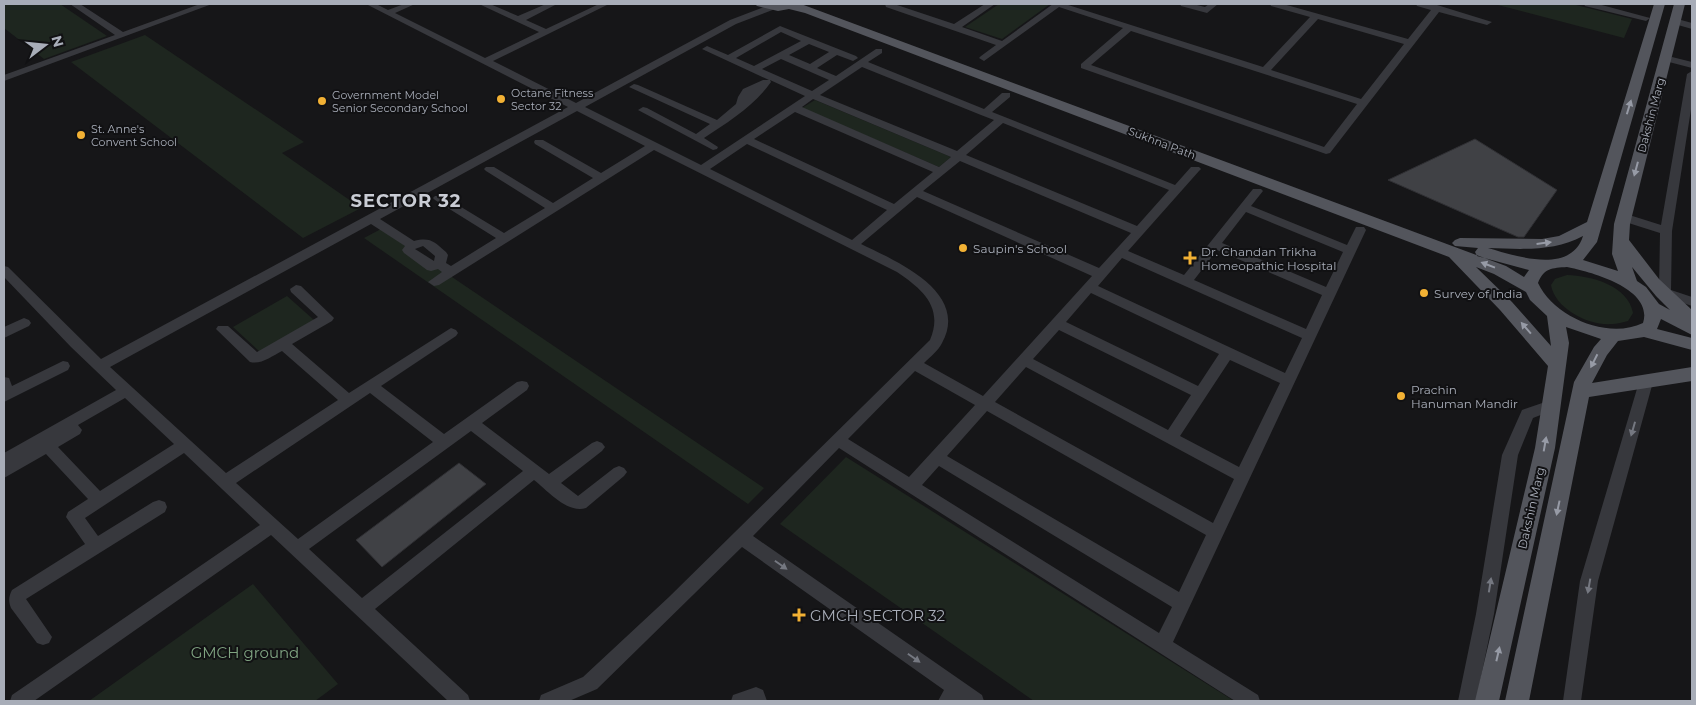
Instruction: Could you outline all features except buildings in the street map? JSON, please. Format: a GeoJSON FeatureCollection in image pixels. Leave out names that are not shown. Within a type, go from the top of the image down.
{"type":"FeatureCollection","features":[{"type":"Feature","properties":{"kind":"main road","name":"Sukhna Path"},"geometry":{"type":"LineString","coordinates":[[809,4],[1456,248],[1532,288]]}},
{"type":"Feature","properties":{"kind":"main road","name":"Dakshin Marg"},"geometry":{"type":"LineString","coordinates":[[1567,262],[1578,256],[1589,242],[1660,4]]}},
{"type":"Feature","properties":{"kind":"main road","name":"Dakshin Marg"},"geometry":{"type":"LineString","coordinates":[[1630,284],[1620,254],[1620,240],[1624,217],[1680,4]]}},
{"type":"Feature","properties":{"kind":"main road","name":"Sukhna Path"},"geometry":{"type":"LineString","coordinates":[[766,5],[793,5],[808,10],[1456,248],[1540,266],[1567,262]]}},
{"type":"Feature","properties":{"kind":"main road"},"geometry":{"type":"LineString","coordinates":[[1456,248],[1542,244],[1563,240],[1594,225]]}},
{"type":"Feature","properties":{"kind":"main road"},"geometry":{"type":"LineString","coordinates":[[1620,240],[1663,294],[1692,318]]}},
{"type":"Feature","properties":{"kind":"main road"},"geometry":{"type":"LineString","coordinates":[[1456,248],[1557,365]]}},
{"type":"Feature","properties":{"kind":"main road"},"geometry":{"type":"LineString","coordinates":[[1540,266],[1535,270],[1530,283],[1532,288],[1538,298],[1555,313],[1574,324],[1592,331],[1614,335],[1636,334],[1652,324],[1654,313],[1652,308],[1645,298],[1630,284],[1599,269],[1567,262]]}},
{"type":"Feature","properties":{"kind":"main road"},"geometry":{"type":"LineString","coordinates":[[1652,308],[1692,329]]}},
{"type":"Feature","properties":{"kind":"main road","name":"Dakshin Marg"},"geometry":{"type":"LineString","coordinates":[[1487,701],[1544,448],[1560,343],[1555,313]]}},
{"type":"Feature","properties":{"kind":"main road"},"geometry":{"type":"LineString","coordinates":[[1643,331],[1692,344]]}},
{"type":"Feature","properties":{"kind":"main road","name":"Dakshin Marg"},"geometry":{"type":"LineString","coordinates":[[1517,701],[1584,382],[1600,351],[1614,335]]}},
{"type":"Feature","properties":{"kind":"main road"},"geometry":{"type":"LineString","coordinates":[[1582,391],[1692,374]]}},
{"type":"Feature","properties":{"kind":"street"},"geometry":{"type":"LineString","coordinates":[[74,4],[122,35]]}},
{"type":"Feature","properties":{"kind":"street"},"geometry":{"type":"LineString","coordinates":[[4,78],[208,4]]}},
{"type":"Feature","properties":{"kind":"street"},"geometry":{"type":"LineString","coordinates":[[370,4],[578,106],[901,269],[925,285],[936,299],[943,324],[936,342],[675,603],[590,683],[548,701]]}},
{"type":"Feature","properties":{"kind":"street"},"geometry":{"type":"LineString","coordinates":[[388,13],[411,4]]}},
{"type":"Feature","properties":{"kind":"street"},"geometry":{"type":"LineString","coordinates":[[488,4],[546,32]]}},
{"type":"Feature","properties":{"kind":"street"},"geometry":{"type":"LineString","coordinates":[[518,20],[553,4]]}},
{"type":"Feature","properties":{"kind":"street"},"geometry":{"type":"LineString","coordinates":[[486,61],[605,4]]}},
{"type":"Feature","properties":{"kind":"street"},"geometry":{"type":"LineString","coordinates":[[733,22],[757,4]]}},
{"type":"Feature","properties":{"kind":"street"},"geometry":{"type":"LineString","coordinates":[[891,4],[889,5],[1003,44]]}},
{"type":"Feature","properties":{"kind":"street"},"geometry":{"type":"LineString","coordinates":[[956,27],[991,4]]}},
{"type":"Feature","properties":{"kind":"street"},"geometry":{"type":"LineString","coordinates":[[984,58],[1058,4],[1365,103]]}},
{"type":"Feature","properties":{"kind":"street"},"geometry":{"type":"LineString","coordinates":[[1184,4],[1207,10],[1214,4]]}},
{"type":"Feature","properties":{"kind":"street"},"geometry":{"type":"LineString","coordinates":[[1274,4],[1411,43]]}},
{"type":"Feature","properties":{"kind":"street"},"geometry":{"type":"LineString","coordinates":[[1420,4],[1487,22]]}},
{"type":"Feature","properties":{"kind":"street"},"geometry":{"type":"LineString","coordinates":[[1588,4],[1646,18]]}},
{"type":"Feature","properties":{"kind":"street"},"geometry":{"type":"LineString","coordinates":[[100,366],[766,5]]}},
{"type":"Feature","properties":{"kind":"street"},"geometry":{"type":"LineString","coordinates":[[1130,27],[1084,66],[1326,151],[1437,8]]}},
{"type":"Feature","properties":{"kind":"street"},"geometry":{"type":"LineString","coordinates":[[1265,71],[1316,16]]}},
{"type":"Feature","properties":{"kind":"street"},"geometry":{"type":"LineString","coordinates":[[1681,23],[1692,26]]}},
{"type":"Feature","properties":{"kind":"street"},"geometry":{"type":"LineString","coordinates":[[729,58],[777,29],[783,29],[1002,120],[1176,189]]}},
{"type":"Feature","properties":{"kind":"street"},"geometry":{"type":"LineString","coordinates":[[754,69],[809,40]]}},
{"type":"Feature","properties":{"kind":"street"},"geometry":{"type":"LineString","coordinates":[[707,49],[812,95],[1138,231]]}},
{"type":"Feature","properties":{"kind":"street"},"geometry":{"type":"LineString","coordinates":[[810,68],[837,51]]}},
{"type":"Feature","properties":{"kind":"street"},"geometry":{"type":"LineString","coordinates":[[702,169],[835,80],[857,60],[879,51]]}},
{"type":"Feature","properties":{"kind":"street"},"geometry":{"type":"LineString","coordinates":[[781,55],[835,80]]}},
{"type":"Feature","properties":{"kind":"street"},"geometry":{"type":"LineString","coordinates":[[1672,60],[1692,65]]}},
{"type":"Feature","properties":{"kind":"street"},"geometry":{"type":"LineString","coordinates":[[1692,74],[1666,231],[1665,292],[1692,302]]}},
{"type":"Feature","properties":{"kind":"street"},"geometry":{"type":"LineString","coordinates":[[696,138],[718,124],[741,105],[742,97],[746,92],[753,87],[762,85],[772,77]]}},
{"type":"Feature","properties":{"kind":"street"},"geometry":{"type":"LineString","coordinates":[[634,87],[718,124]]}},
{"type":"Feature","properties":{"kind":"street"},"geometry":{"type":"LineString","coordinates":[[986,113],[1006,95]]}},
{"type":"Feature","properties":{"kind":"street"},"geometry":{"type":"LineString","coordinates":[[670,104],[639,112],[713,147]]}},
{"type":"Feature","properties":{"kind":"street"},"geometry":{"type":"LineString","coordinates":[[793,107],[940,171]]}},
{"type":"Feature","properties":{"kind":"street"},"geometry":{"type":"LineString","coordinates":[[853,245],[1002,120]]}},
{"type":"Feature","properties":{"kind":"street"},"geometry":{"type":"LineString","coordinates":[[745,139],[894,209]]}},
{"type":"Feature","properties":{"kind":"street"},"geometry":{"type":"LineString","coordinates":[[539,142],[602,178]]}},
{"type":"Feature","properties":{"kind":"street"},"geometry":{"type":"LineString","coordinates":[[434,282],[654,145]]}},
{"type":"Feature","properties":{"kind":"street"},"geometry":{"type":"LineString","coordinates":[[910,486],[1195,169]]}},
{"type":"Feature","properties":{"kind":"street"},"geometry":{"type":"LineString","coordinates":[[490,170],[553,208]]}},
{"type":"Feature","properties":{"kind":"street"},"geometry":{"type":"LineString","coordinates":[[1186,281],[1257,191]]}},
{"type":"Feature","properties":{"kind":"street"},"geometry":{"type":"LineString","coordinates":[[916,192],[1100,274]]}},
{"type":"Feature","properties":{"kind":"street"},"geometry":{"type":"LineString","coordinates":[[439,198],[504,238]]}},
{"type":"Feature","properties":{"kind":"street"},"geometry":{"type":"LineString","coordinates":[[1244,207],[1349,250]]}},
{"type":"Feature","properties":{"kind":"street"},"geometry":{"type":"LineString","coordinates":[[1624,217],[1666,231]]}},
{"type":"Feature","properties":{"kind":"street"},"geometry":{"type":"LineString","coordinates":[[371,218],[412,245],[408,250],[431,267],[439,264],[451,272]]}},
{"type":"Feature","properties":{"kind":"street"},"geometry":{"type":"LineString","coordinates":[[1162,646],[1308,335],[1360,230]]}},
{"type":"Feature","properties":{"kind":"street"},"geometry":{"type":"LineString","coordinates":[[1216,245],[1329,293]]}},
{"type":"Feature","properties":{"kind":"street"},"geometry":{"type":"LineString","coordinates":[[1120,252],[1308,335]]}},
{"type":"Feature","properties":{"kind":"street"},"geometry":{"type":"LineString","coordinates":[[5,274],[126,391],[460,701]]}},
{"type":"Feature","properties":{"kind":"street"},"geometry":{"type":"LineString","coordinates":[[1089,287],[1288,381]]}},
{"type":"Feature","properties":{"kind":"street"},"geometry":{"type":"LineString","coordinates":[[223,329],[255,358],[327,318],[296,289]]}},
{"type":"Feature","properties":{"kind":"street"},"geometry":{"type":"LineString","coordinates":[[4,333],[24,323]]}},
{"type":"Feature","properties":{"kind":"street"},"geometry":{"type":"LineString","coordinates":[[1056,323],[1200,393]]}},
{"type":"Feature","properties":{"kind":"street"},"geometry":{"type":"LineString","coordinates":[[225,482],[451,334]]}},
{"type":"Feature","properties":{"kind":"street"},"geometry":{"type":"LineString","coordinates":[[283,344],[349,400]]}},
{"type":"Feature","properties":{"kind":"street"},"geometry":{"type":"LineString","coordinates":[[1171,437],[1228,352]]}},
{"type":"Feature","properties":{"kind":"street"},"geometry":{"type":"LineString","coordinates":[[1024,360],[1242,476]]}},
{"type":"Feature","properties":{"kind":"street"},"geometry":{"type":"LineString","coordinates":[[914,364],[1215,532]]}},
{"type":"Feature","properties":{"kind":"street"},"geometry":{"type":"LineString","coordinates":[[5,388],[63,366]]}},
{"type":"Feature","properties":{"kind":"street"},"geometry":{"type":"LineString","coordinates":[[1572,701],[1589,580],[1646,382]]}},
{"type":"Feature","properties":{"kind":"street"},"geometry":{"type":"LineString","coordinates":[[371,386],[444,442]]}},
{"type":"Feature","properties":{"kind":"street"},"geometry":{"type":"LineString","coordinates":[[297,549],[522,386]]}},
{"type":"Feature","properties":{"kind":"street"},"geometry":{"type":"LineString","coordinates":[[4,460],[126,391]]}},
{"type":"Feature","properties":{"kind":"street"},"geometry":{"type":"LineString","coordinates":[[1467,701],[1485,614],[1510,455],[1527,414],[1551,405]]}},
{"type":"Feature","properties":{"kind":"street"},"geometry":{"type":"LineString","coordinates":[[471,423],[574,502],[580,503],[619,472]]}},
{"type":"Feature","properties":{"kind":"street"},"geometry":{"type":"LineString","coordinates":[[4,472],[82,426]]}},
{"type":"Feature","properties":{"kind":"street"},"geometry":{"type":"LineString","coordinates":[[838,440],[1250,701]]}},
{"type":"Feature","properties":{"kind":"street"},"geometry":{"type":"LineString","coordinates":[[96,546],[74,517],[185,445]]}},
{"type":"Feature","properties":{"kind":"street"},"geometry":{"type":"LineString","coordinates":[[48,446],[99,500]]}},
{"type":"Feature","properties":{"kind":"street"},"geometry":{"type":"LineString","coordinates":[[550,483],[597,447]]}},
{"type":"Feature","properties":{"kind":"street"},"geometry":{"type":"LineString","coordinates":[[937,457],[1181,603]]}},
{"type":"Feature","properties":{"kind":"street"},"geometry":{"type":"LineString","coordinates":[[362,610],[534,471]]}},
{"type":"Feature","properties":{"kind":"street"},"geometry":{"type":"LineString","coordinates":[[43,637],[17,602],[18,595],[159,507]]}},
{"type":"Feature","properties":{"kind":"street"},"geometry":{"type":"LineString","coordinates":[[18,701],[271,526]]}},
{"type":"Feature","properties":{"kind":"street"},"geometry":{"type":"LineString","coordinates":[[741,537],[952,695],[975,701]]}},
{"type":"Feature","properties":{"kind":"street"},"geometry":{"type":"LineString","coordinates":[[740,701],[756,696],[758,701]]}},
{"type":"Feature","properties":{"kind":"green space"},"geometry":{"type":"Polygon","coordinates":[[[4,4],[60,4],[107,36],[44,59],[4,28],[4,4]]]}},
{"type":"Feature","properties":{"kind":"green space"},"geometry":{"type":"Polygon","coordinates":[[[999,4],[1050,4],[1002,39],[965,27],[999,4]]]}},
{"type":"Feature","properties":{"kind":"green space"},"geometry":{"type":"Polygon","coordinates":[[[1494,4],[1572,4],[1632,19],[1624,38],[1494,4]]]}},
{"type":"Feature","properties":{"kind":"green space"},"geometry":{"type":"Polygon","coordinates":[[[145,35],[304,142],[282,153],[361,208],[303,238],[71,62],[145,35]]]}},
{"type":"Feature","properties":{"kind":"green space"},"geometry":{"type":"Polygon","coordinates":[[[815,100],[951,157],[939,167],[802,108],[815,100]]]}},
{"type":"Feature","properties":{"kind":"green space"},"geometry":{"type":"Polygon","coordinates":[[[381,229],[764,488],[748,504],[364,238],[381,229]]]}},
{"type":"Feature","properties":{"kind":"green space"},"geometry":{"type":"Polygon","coordinates":[[[1567,275],[1597,280],[1624,295],[1630,303],[1633,313],[1628,321],[1612,324],[1593,322],[1574,314],[1566,308],[1559,302],[1551,285],[1555,279],[1567,275]]]}},
{"type":"Feature","properties":{"kind":"green space"},"geometry":{"type":"Polygon","coordinates":[[[287,296],[314,320],[260,352],[233,327],[287,296]]]}},
{"type":"Feature","properties":{"kind":"green space"},"geometry":{"type":"Polygon","coordinates":[[[846,457],[1234,701],[1034,701],[780,524],[846,457]]]}},
{"type":"Feature","properties":{"kind":"green space","name":"GMCH ground"},"geometry":{"type":"Polygon","coordinates":[[[253,584],[338,684],[315,701],[89,701],[253,584]]]}},
{"type":"Feature","properties":{"kind":"place","name":"Octane Fitness Sector 32"},"geometry":{"type":"Point","coordinates":[501,99]}},
{"type":"Feature","properties":{"kind":"place","name":"Government Model Senior Secondary School"},"geometry":{"type":"Point","coordinates":[322,101]}},
{"type":"Feature","properties":{"kind":"place","name":"St. Anne's Convent School"},"geometry":{"type":"Point","coordinates":[81,135]}},
{"type":"Feature","properties":{"kind":"place","name":"Saupin's School"},"geometry":{"type":"Point","coordinates":[963,248]}},
{"type":"Feature","properties":{"kind":"place","name":"Dr. Chandan Trikha Homeopathic Hospital"},"geometry":{"type":"Point","coordinates":[1190,258]}},
{"type":"Feature","properties":{"kind":"place","name":"Survey of India"},"geometry":{"type":"Point","coordinates":[1424,293]}},
{"type":"Feature","properties":{"kind":"place","name":"Prachin Hanuman Mandir"},"geometry":{"type":"Point","coordinates":[1401,396]}},
{"type":"Feature","properties":{"kind":"place","name":"GMCH SECTOR 32"},"geometry":{"type":"Point","coordinates":[799,615]}},
{"type":"Feature","properties":{"kind":"district","name":"SECTOR 32"},"geometry":{"type":"Point","coordinates":[406,201]}}]}
